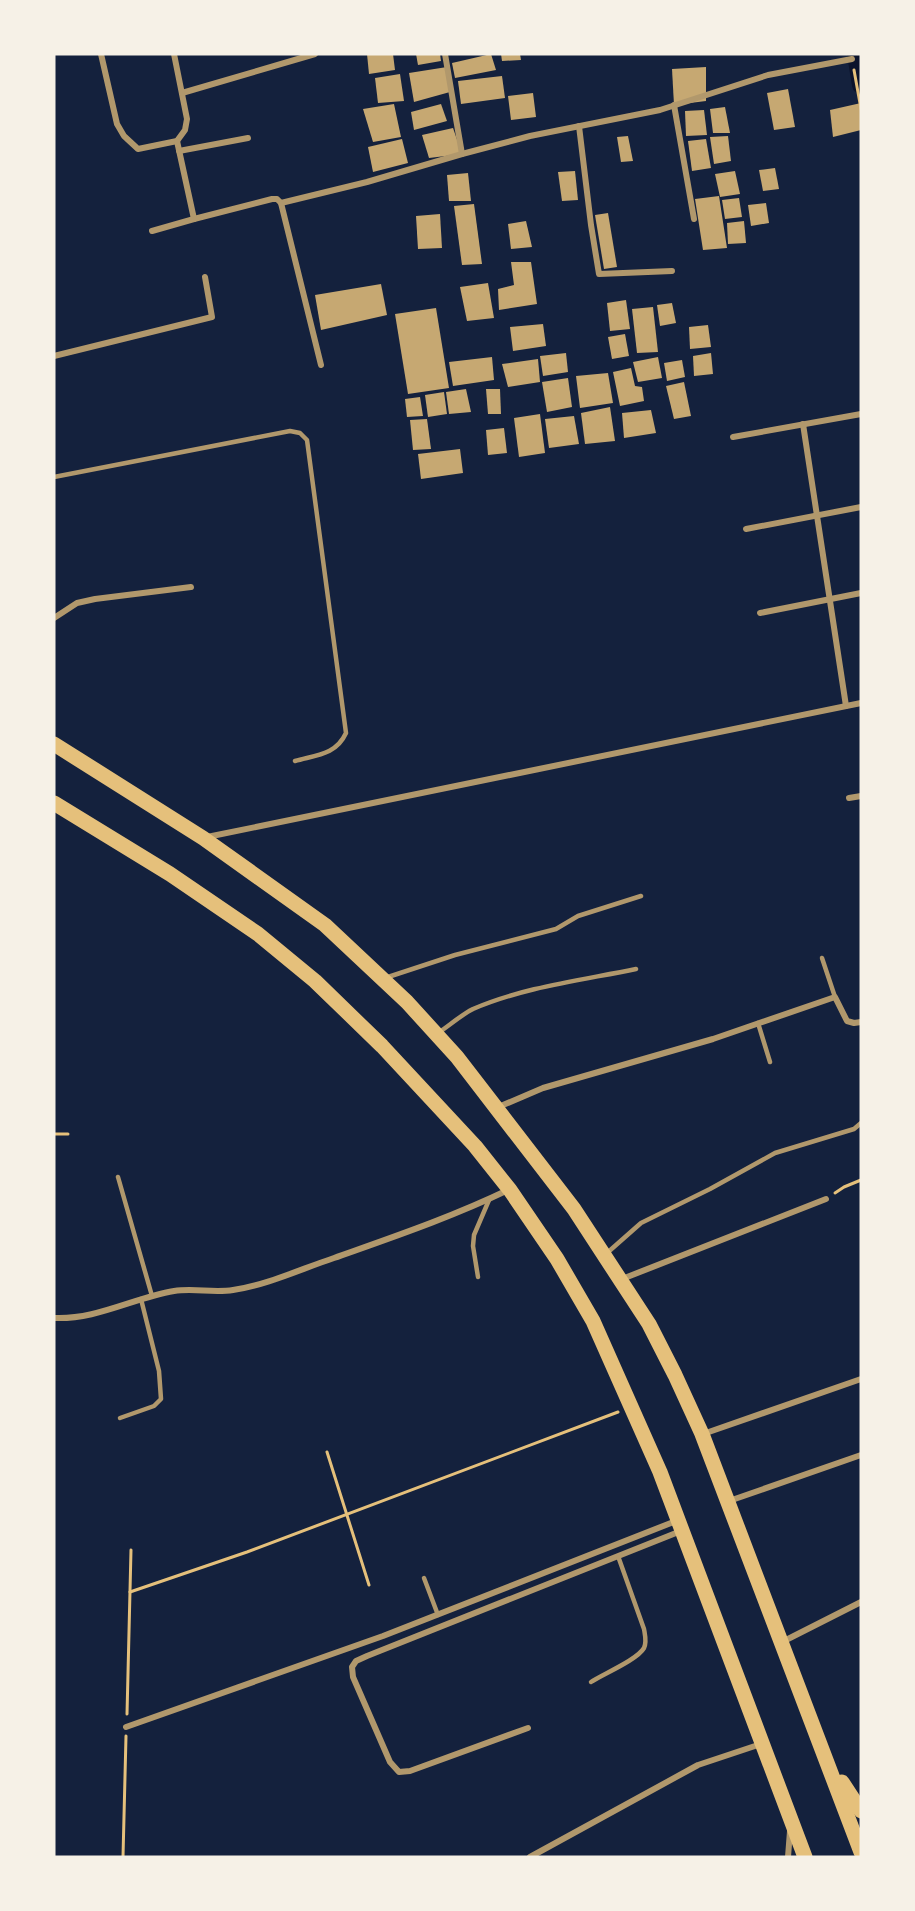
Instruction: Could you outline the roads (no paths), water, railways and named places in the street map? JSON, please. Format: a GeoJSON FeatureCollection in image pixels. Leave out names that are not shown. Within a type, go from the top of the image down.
{"type":"FeatureCollection","features":[{"type":"Feature","properties":{"kind":"main road"},"geometry":{"type":"LineString","coordinates":[[54,744],[203,838],[325,925],[407,1002],[436,1034],[574,1209],[605,1254],[654,1334],[702,1434],[861,1852]]}},
{"type":"Feature","properties":{"kind":"main road"},"geometry":{"type":"LineString","coordinates":[[54,803],[170,874],[258,934],[315,981],[382,1046],[475,1146],[510,1190],[557,1258],[593,1322],[660,1472],[805,1857]]}},
{"type":"Feature","properties":{"kind":"main road"},"geometry":{"type":"LineString","coordinates":[[826,1757],[861,1811]]}},
{"type":"Feature","properties":{"kind":"street"},"geometry":{"type":"LineString","coordinates":[[101,54],[117,124],[124,136],[138,149],[177,141],[185,130],[187,119],[174,54]]}},
{"type":"Feature","properties":{"kind":"street"},"geometry":{"type":"LineString","coordinates":[[182,93],[315,54]]}},
{"type":"Feature","properties":{"kind":"street"},"geometry":{"type":"LineString","coordinates":[[445,54],[462,154]]}},
{"type":"Feature","properties":{"kind":"street"},"geometry":{"type":"LineString","coordinates":[[281,202],[367,182],[530,136],[660,110],[768,75],[852,59]]}},
{"type":"Feature","properties":{"kind":"street"},"geometry":{"type":"LineString","coordinates":[[674,105],[694,219]]}},
{"type":"Feature","properties":{"kind":"street"},"geometry":{"type":"LineString","coordinates":[[579,126],[599,274],[672,271]]}},
{"type":"Feature","properties":{"kind":"street"},"geometry":{"type":"LineString","coordinates":[[179,152],[248,138]]}},
{"type":"Feature","properties":{"kind":"street"},"geometry":{"type":"LineString","coordinates":[[177,141],[194,219]]}},
{"type":"Feature","properties":{"kind":"street"},"geometry":{"type":"LineString","coordinates":[[152,231],[278,199],[281,202],[321,365]]}},
{"type":"Feature","properties":{"kind":"street"},"geometry":{"type":"LineString","coordinates":[[54,356],[212,317],[205,277]]}},
{"type":"Feature","properties":{"kind":"street"},"geometry":{"type":"LineString","coordinates":[[734,437],[861,414]]}},
{"type":"Feature","properties":{"kind":"street"},"geometry":{"type":"LineString","coordinates":[[803,424],[846,706]]}},
{"type":"Feature","properties":{"kind":"street"},"geometry":{"type":"LineString","coordinates":[[746,529],[861,507]]}},
{"type":"Feature","properties":{"kind":"street"},"geometry":{"type":"LineString","coordinates":[[54,618],[77,603],[191,587]]}},
{"type":"Feature","properties":{"kind":"street"},"geometry":{"type":"LineString","coordinates":[[760,613],[861,593]]}},
{"type":"Feature","properties":{"kind":"street"},"geometry":{"type":"LineString","coordinates":[[203,838],[861,703]]}},
{"type":"Feature","properties":{"kind":"street"},"geometry":{"type":"LineString","coordinates":[[849,798],[861,796]]}},
{"type":"Feature","properties":{"kind":"street"},"geometry":{"type":"LineString","coordinates":[[496,1108],[543,1088],[713,1039],[835,997],[847,1021],[861,1022]]}},
{"type":"Feature","properties":{"kind":"street"},"geometry":{"type":"LineString","coordinates":[[54,1318],[102,1313],[152,1296],[198,1289],[217,1292],[245,1287],[462,1212],[510,1190]]}},
{"type":"Feature","properties":{"kind":"street"},"geometry":{"type":"LineString","coordinates":[[621,1279],[826,1199]]}},
{"type":"Feature","properties":{"kind":"street"},"geometry":{"type":"LineString","coordinates":[[702,1434],[861,1379]]}},
{"type":"Feature","properties":{"kind":"street"},"geometry":{"type":"LineString","coordinates":[[729,1501],[861,1455]]}},
{"type":"Feature","properties":{"kind":"street"},"geometry":{"type":"LineString","coordinates":[[528,1728],[410,1771],[399,1772],[390,1762],[353,1677],[352,1667],[356,1661],[367,1656],[618,1556],[679,1526]]}},
{"type":"Feature","properties":{"kind":"street"},"geometry":{"type":"LineString","coordinates":[[126,1727],[679,1526]]}},
{"type":"Feature","properties":{"kind":"street"},"geometry":{"type":"LineString","coordinates":[[782,1642],[861,1602]]}},
{"type":"Feature","properties":{"kind":"street"},"geometry":{"type":"LineString","coordinates":[[530,1857],[698,1765],[761,1744]]}},
{"type":"Feature","properties":{"kind":"street"},"geometry":{"type":"LineString","coordinates":[[788,1857],[791,1818]]}},
{"type":"Feature","properties":{"kind":"lane"},"geometry":{"type":"LineString","coordinates":[[54,477],[290,431],[300,433],[307,440],[346,734],[336,750],[295,761]]}},
{"type":"Feature","properties":{"kind":"lane"},"geometry":{"type":"LineString","coordinates":[[383,979],[455,955],[556,929],[578,916],[641,896]]}},
{"type":"Feature","properties":{"kind":"lane"},"geometry":{"type":"LineString","coordinates":[[822,958],[835,997]]}},
{"type":"Feature","properties":{"kind":"lane"},"geometry":{"type":"LineString","coordinates":[[436,1034],[471,1010],[497,1000],[542,988],[636,969]]}},
{"type":"Feature","properties":{"kind":"lane"},"geometry":{"type":"LineString","coordinates":[[758,1023],[770,1062]]}},
{"type":"Feature","properties":{"kind":"lane"},"geometry":{"type":"LineString","coordinates":[[605,1254],[641,1223],[710,1189],[775,1153],[854,1129],[861,1123]]}},
{"type":"Feature","properties":{"kind":"lane"},"geometry":{"type":"LineString","coordinates":[[118,1177],[152,1296]]}},
{"type":"Feature","properties":{"kind":"lane"},"geometry":{"type":"LineString","coordinates":[[478,1277],[473,1246],[474,1236],[489,1200]]}},
{"type":"Feature","properties":{"kind":"lane"},"geometry":{"type":"LineString","coordinates":[[120,1418],[154,1406],[161,1399],[159,1371],[141,1299]]}},
{"type":"Feature","properties":{"kind":"lane"},"geometry":{"type":"LineString","coordinates":[[591,1682],[636,1656],[644,1649],[646,1640],[618,1556]]}},
{"type":"Feature","properties":{"kind":"lane"},"geometry":{"type":"LineString","coordinates":[[424,1578],[438,1615]]}},
{"type":"Feature","properties":{"kind":"waterway"},"geometry":{"type":"LineString","coordinates":[[856,54],[861,85]]}}]}
